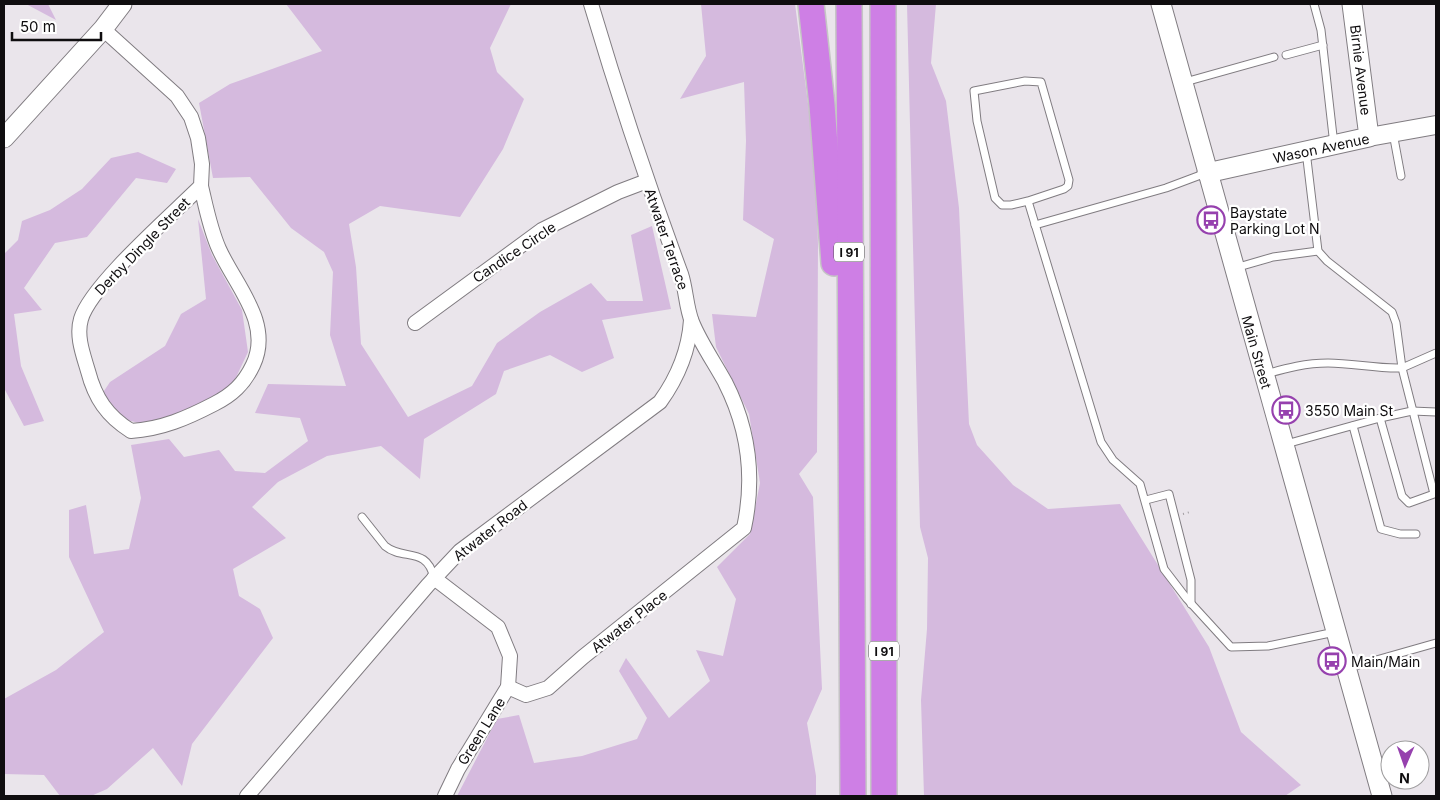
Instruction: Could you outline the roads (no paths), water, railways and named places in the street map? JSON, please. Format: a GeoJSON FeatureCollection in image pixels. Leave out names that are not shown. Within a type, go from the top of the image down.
{"type":"FeatureCollection","features":[{"type":"Feature","properties":{"kind":"highway"},"geometry":{"type":"LineString","coordinates":[[811,4],[825,144],[850,501]]}},
{"type":"Feature","properties":{"kind":"highway","name":"I 91"},"geometry":{"type":"LineString","coordinates":[[849,4],[850,501],[853,796]]}},
{"type":"Feature","properties":{"kind":"highway","name":"I 91"},"geometry":{"type":"LineString","coordinates":[[883,4],[884,796]]}},
{"type":"Feature","properties":{"kind":"highway"},"geometry":{"type":"LineString","coordinates":[[884,506],[899,796]]}},
{"type":"Feature","properties":{"kind":"main road"},"geometry":{"type":"LineString","coordinates":[[4,138],[103,30],[122,4]]}},
{"type":"Feature","properties":{"kind":"main road","name":"Main Street"},"geometry":{"type":"LineString","coordinates":[[1161,4],[1206,173],[1382,796]]}},
{"type":"Feature","properties":{"kind":"main road","name":"Birnie Avenue"},"geometry":{"type":"LineString","coordinates":[[1352,4],[1369,137]]}},
{"type":"Feature","properties":{"kind":"main road","name":"Wason Avenue"},"geometry":{"type":"LineString","coordinates":[[1206,173],[1369,137]]}},
{"type":"Feature","properties":{"kind":"street","name":"Atwater Terrace"},"geometry":{"type":"LineString","coordinates":[[591,4],[647,181],[683,281],[691,320],[736,406],[746,437],[750,462],[749,502],[744,528]]}},
{"type":"Feature","properties":{"kind":"street","name":"Derby Dingle Street"},"geometry":{"type":"LineString","coordinates":[[103,30],[176,96],[191,117],[198,138],[202,164],[201,186],[207,216],[219,249],[254,312],[259,338],[258,354],[248,375],[233,394],[182,421],[148,430],[131,431],[108,413],[93,390],[80,342],[81,320],[89,301],[128,258],[201,186]]}},
{"type":"Feature","properties":{"kind":"street","name":"Wason Avenue"},"geometry":{"type":"LineString","coordinates":[[1369,137],[1436,125]]}},
{"type":"Feature","properties":{"kind":"street","name":"Candice Circle"},"geometry":{"type":"LineString","coordinates":[[415,323],[542,230],[610,196],[647,181]]}},
{"type":"Feature","properties":{"kind":"street","name":"Atwater Road"},"geometry":{"type":"LineString","coordinates":[[247,796],[434,578],[460,551],[503,517],[660,402],[671,387],[690,341],[691,320]]}},
{"type":"Feature","properties":{"kind":"street","name":"Atwater Place"},"geometry":{"type":"LineString","coordinates":[[508,687],[526,695],[548,688],[583,657],[744,528]]}},
{"type":"Feature","properties":{"kind":"street","name":"Green Lane"},"geometry":{"type":"LineString","coordinates":[[434,578],[498,627],[510,656],[508,687],[458,769],[445,796]]}},
{"type":"Feature","properties":{"kind":"lane"},"geometry":{"type":"LineString","coordinates":[[1314,4],[1323,45],[1334,145]]}},
{"type":"Feature","properties":{"kind":"lane"},"geometry":{"type":"LineString","coordinates":[[1286,55],[1323,45]]}},
{"type":"Feature","properties":{"kind":"lane"},"geometry":{"type":"LineString","coordinates":[[1182,83],[1274,58]]}},
{"type":"Feature","properties":{"kind":"lane"},"geometry":{"type":"LineString","coordinates":[[1025,81],[1041,82],[1069,180],[1068,186],[1064,189],[1028,201],[1002,205],[995,198],[977,121],[974,91],[1025,81]]}},
{"type":"Feature","properties":{"kind":"lane"},"geometry":{"type":"LineString","coordinates":[[1393,133],[1401,176]]}},
{"type":"Feature","properties":{"kind":"lane"},"geometry":{"type":"LineString","coordinates":[[1306,151],[1318,251],[1327,261],[1392,312],[1396,323],[1402,368],[1412,411],[1435,490],[1431,497],[1410,503],[1402,496],[1380,418]]}},
{"type":"Feature","properties":{"kind":"lane"},"geometry":{"type":"LineString","coordinates":[[1035,225],[1160,190],[1206,173]]}},
{"type":"Feature","properties":{"kind":"lane"},"geometry":{"type":"LineString","coordinates":[[1028,201],[1101,442],[1113,460],[1140,484],[1164,569],[1191,604],[1231,647],[1268,646],[1335,632]]}},
{"type":"Feature","properties":{"kind":"lane"},"geometry":{"type":"LineString","coordinates":[[1233,268],[1272,257],[1318,251]]}},
{"type":"Feature","properties":{"kind":"lane"},"geometry":{"type":"LineString","coordinates":[[1263,375],[1299,364],[1322,363],[1380,369],[1402,368],[1436,353]]}},
{"type":"Feature","properties":{"kind":"lane"},"geometry":{"type":"LineString","coordinates":[[1283,444],[1412,411],[1436,412]]}},
{"type":"Feature","properties":{"kind":"lane"},"geometry":{"type":"LineString","coordinates":[[1353,426],[1381,528],[1400,534],[1416,534]]}},
{"type":"Feature","properties":{"kind":"lane"},"geometry":{"type":"LineString","coordinates":[[1146,500],[1169,494],[1190,580],[1191,604]]}},
{"type":"Feature","properties":{"kind":"lane"},"geometry":{"type":"LineString","coordinates":[[362,517],[389,550],[420,557],[430,565],[434,578]]}},
{"type":"Feature","properties":{"kind":"lane"},"geometry":{"type":"LineString","coordinates":[[1345,669],[1436,643]]}},
{"type":"Feature","properties":{"kind":"place","name":"Baystate Parking Lot N"},"geometry":{"type":"Point","coordinates":[1211,220]}},
{"type":"Feature","properties":{"kind":"place","name":"3550 Main St"},"geometry":{"type":"Point","coordinates":[1286,410]}},
{"type":"Feature","properties":{"kind":"place","name":"Main/Main"},"geometry":{"type":"Point","coordinates":[1332,661]}}]}
